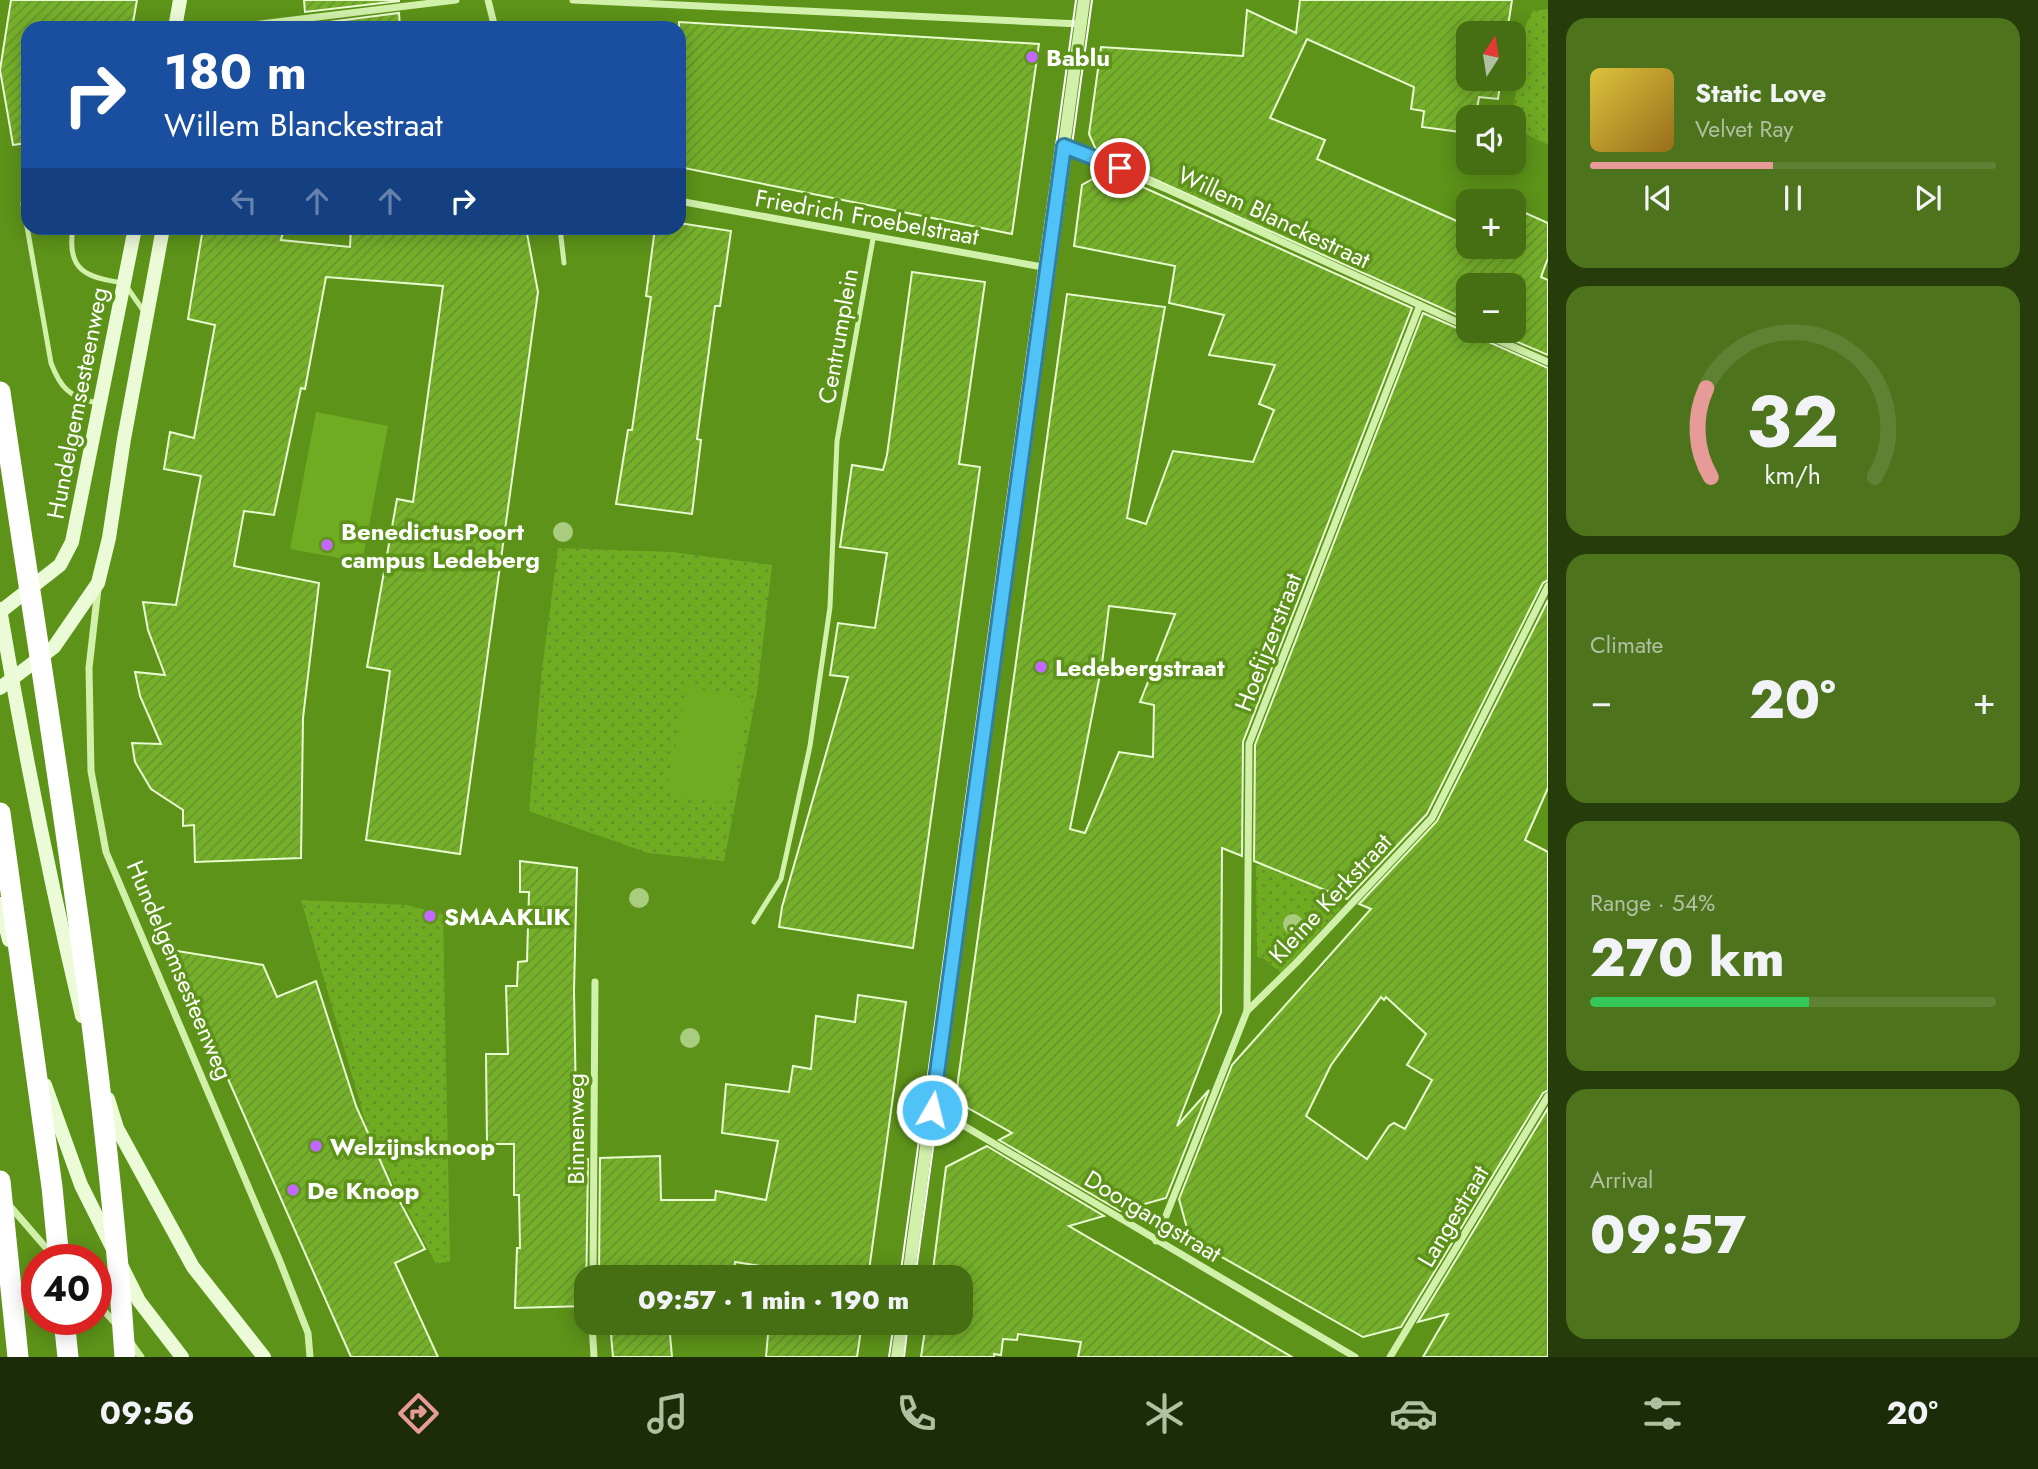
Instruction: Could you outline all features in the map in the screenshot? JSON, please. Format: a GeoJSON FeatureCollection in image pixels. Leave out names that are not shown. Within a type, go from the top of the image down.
{"type":"FeatureCollection","features":[{"type":"Feature","properties":{"kind":"highway"},"geometry":{"type":"LineString","coordinates":[[0,392],[72,874],[99,1082],[125,1357]]}},
{"type":"Feature","properties":{"kind":"highway"},"geometry":{"type":"LineString","coordinates":[[0,813],[46,1147],[56,1244]]}},
{"type":"Feature","properties":{"kind":"highway"},"geometry":{"type":"LineString","coordinates":[[0,1181],[18,1357]]}},
{"type":"Feature","properties":{"kind":"highway"},"geometry":{"type":"LineString","coordinates":[[66,1335],[68,1357]]}},
{"type":"Feature","properties":{"kind":"main road"},"geometry":{"type":"LineString","coordinates":[[176,21],[180,0]]}},
{"type":"Feature","properties":{"kind":"main road","name":"Hundelgemsesteenweg"},"geometry":{"type":"LineString","coordinates":[[134,235],[72,542],[60,565],[0,611],[6,685],[87,1033],[117,1128],[193,1267],[264,1357]]}},
{"type":"Feature","properties":{"kind":"main road","name":"Hundelgemsesteenweg"},"geometry":{"type":"LineString","coordinates":[[6,685],[54,647],[98,583],[109,538],[162,235]]}},
{"type":"Feature","properties":{"kind":"main road"},"geometry":{"type":"LineString","coordinates":[[0,904],[41,1077],[81,1185],[139,1301],[182,1357]]}},
{"type":"Feature","properties":{"kind":"street"},"geometry":{"type":"LineString","coordinates":[[285,21],[456,0]]}},
{"type":"Feature","properties":{"kind":"street"},"geometry":{"type":"LineString","coordinates":[[488,0],[493,21]]}},
{"type":"Feature","properties":{"kind":"street"},"geometry":{"type":"LineString","coordinates":[[573,0],[1080,24]]}},
{"type":"Feature","properties":{"kind":"street"},"geometry":{"type":"LineString","coordinates":[[910,1265],[1084,0]]}},
{"type":"Feature","properties":{"kind":"street","name":"Willem Blanckestraat"},"geometry":{"type":"LineString","coordinates":[[1064,146],[1169,190],[1456,322]]}},
{"type":"Feature","properties":{"kind":"street","name":"Friedrich Froebelstraat"},"geometry":{"type":"LineString","coordinates":[[686,202],[873,239],[1048,268]]}},
{"type":"Feature","properties":{"kind":"street","name":"Hoefijzerstraat"},"geometry":{"type":"LineString","coordinates":[[1247,1011],[1249,744],[1420,305]]}},
{"type":"Feature","properties":{"kind":"street"},"geometry":{"type":"LineString","coordinates":[[1504,343],[1548,362]]}},
{"type":"Feature","properties":{"kind":"street","name":"Hundelgemsesteenweg"},"geometry":{"type":"LineString","coordinates":[[98,583],[89,668],[91,771],[106,852],[279,1259],[308,1334],[310,1357]]}},
{"type":"Feature","properties":{"kind":"street","name":"Kleine Kerkstraat"},"geometry":{"type":"LineString","coordinates":[[1156,1241],[1247,1011],[1296,963],[1432,818],[1548,586]]}},
{"type":"Feature","properties":{"kind":"street","name":"Binnenweg"},"geometry":{"type":"LineString","coordinates":[[593,1265],[595,982]]}},
{"type":"Feature","properties":{"kind":"street","name":"Langestraat"},"geometry":{"type":"LineString","coordinates":[[1391,1357],[1548,1096]]}},
{"type":"Feature","properties":{"kind":"street","name":"Doorgangstraat"},"geometry":{"type":"LineString","coordinates":[[932,1110],[939,1111],[1355,1357]]}},
{"type":"Feature","properties":{"kind":"street"},"geometry":{"type":"LineString","coordinates":[[0,1194],[44,1244]]}},
{"type":"Feature","properties":{"kind":"street"},"geometry":{"type":"LineString","coordinates":[[112,1319],[141,1357]]}},
{"type":"Feature","properties":{"kind":"street"},"geometry":{"type":"LineString","coordinates":[[593,1335],[594,1357]]}},
{"type":"Feature","properties":{"kind":"street"},"geometry":{"type":"LineString","coordinates":[[897,1357],[900,1335]]}},
{"type":"Feature","properties":{"kind":"lane"},"geometry":{"type":"LineString","coordinates":[[28,235],[51,363],[57,378],[71,396],[100,404]]}},
{"type":"Feature","properties":{"kind":"lane"},"geometry":{"type":"LineString","coordinates":[[73,235],[71,253],[83,272],[100,280],[124,284],[146,315]]}},
{"type":"Feature","properties":{"kind":"lane"},"geometry":{"type":"LineString","coordinates":[[562,235],[564,263]]}},
{"type":"Feature","properties":{"kind":"lane","name":"Centrumplein"},"geometry":{"type":"LineString","coordinates":[[754,922],[780,879],[810,746],[830,607],[837,440],[873,239]]}},
{"type":"Feature","properties":{"kind":"green space"},"geometry":{"type":"Polygon","coordinates":[[[1548,9],[1548,145],[1526,134],[1526,105],[1514,105],[1516,91],[1526,91],[1526,24],[1533,11],[1548,9]]]}},
{"type":"Feature","properties":{"kind":"green space"},"geometry":{"type":"Polygon","coordinates":[[[316,412],[388,426],[362,562],[290,549],[316,412]]]}},
{"type":"Feature","properties":{"kind":"green space"},"geometry":{"type":"Polygon","coordinates":[[[558,548],[672,552],[772,565],[757,692],[724,861],[648,853],[529,811],[542,670],[558,548]]]}},
{"type":"Feature","properties":{"kind":"green space"},"geometry":{"type":"Polygon","coordinates":[[[687,687],[749,699],[729,804],[666,792],[687,687]]]}},
{"type":"Feature","properties":{"kind":"green space"},"geometry":{"type":"Polygon","coordinates":[[[1256,865],[1264,865],[1334,894],[1342,907],[1281,973],[1263,958],[1257,957],[1256,865]]]}},
{"type":"Feature","properties":{"kind":"green space"},"geometry":{"type":"Polygon","coordinates":[[[301,900],[407,905],[443,914],[450,1261],[436,1264],[371,1141],[301,900]]]}},
{"type":"Feature","properties":{"kind":"building"},"geometry":{"type":"Polygon","coordinates":[[[11,0],[137,0],[133,21],[21,21],[21,144],[13,145],[0,70],[11,0]]]}},
{"type":"Feature","properties":{"kind":"building"},"geometry":{"type":"Polygon","coordinates":[[[304,0],[399,0],[399,1],[305,12],[304,0]]]}},
{"type":"Feature","properties":{"kind":"building"},"geometry":{"type":"Polygon","coordinates":[[[1300,0],[1512,0],[1509,21],[1456,21],[1456,91],[1499,91],[1498,99],[1479,97],[1478,105],[1456,105],[1456,131],[1422,127],[1424,111],[1411,109],[1414,87],[1307,39],[1270,118],[1325,140],[1317,159],[1456,221],[1456,259],[1526,259],[1526,213],[1548,223],[1548,258],[1541,277],[1548,280],[1548,355],[1520,343],[1526,343],[1526,273],[1456,273],[1456,315],[1098,154],[1089,134],[1101,47],[1243,56],[1247,10],[1296,33],[1300,0]]]}},
{"type":"Feature","properties":{"kind":"building"},"geometry":{"type":"Polygon","coordinates":[[[399,13],[400,21],[336,21],[399,13]]]}},
{"type":"Feature","properties":{"kind":"building"},"geometry":{"type":"Polygon","coordinates":[[[686,22],[1039,44],[1012,234],[686,168],[686,22]]]}},
{"type":"Feature","properties":{"kind":"building"},"geometry":{"type":"Polygon","coordinates":[[[1107,171],[1412,308],[1243,742],[1242,856],[1222,848],[1221,1012],[1177,1126],[1209,1090],[1166,1198],[1120,1211],[999,1140],[1012,1133],[961,1104],[956,1095],[1067,294],[1165,307],[1127,518],[1146,524],[1173,451],[1253,462],[1274,410],[1259,404],[1275,365],[1209,355],[1224,315],[1169,303],[1175,266],[1074,246],[1082,185],[1107,171]],[[1109,606],[1102,664],[1070,829],[1085,833],[1119,752],[1153,757],[1154,705],[1140,702],[1175,614],[1109,606]]]}},
{"type":"Feature","properties":{"kind":"building"},"geometry":{"type":"Polygon","coordinates":[[[686,224],[731,231],[720,306],[715,306],[697,439],[701,440],[692,514],[616,504],[628,430],[632,430],[651,297],[646,296],[654,235],[686,235],[686,224]]]}},
{"type":"Feature","properties":{"kind":"building","name":"BenedictusPoort campus Ledeberg"},"geometry":{"type":"Polygon","coordinates":[[[202,235],[282,235],[281,240],[350,247],[351,235],[527,235],[538,292],[460,854],[366,840],[390,671],[367,667],[397,499],[413,502],[443,286],[326,277],[305,389],[301,388],[274,515],[244,511],[234,566],[319,583],[303,718],[301,858],[195,862],[194,825],[183,826],[183,810],[151,789],[135,762],[132,743],[161,744],[140,696],[135,672],[165,675],[148,630],[143,602],[176,605],[201,476],[164,469],[170,432],[194,438],[215,325],[188,319],[202,235]]]}},
{"type":"Feature","properties":{"kind":"building"},"geometry":{"type":"Polygon","coordinates":[[[912,272],[985,282],[959,464],[980,467],[913,948],[779,927],[782,907],[848,677],[830,675],[838,623],[875,628],[887,553],[840,547],[852,465],[883,470],[887,455],[912,272]]]}},
{"type":"Feature","properties":{"kind":"building"},"geometry":{"type":"Polygon","coordinates":[[[1423,313],[1456,328],[1456,343],[1491,343],[1548,368],[1548,580],[1543,583],[1427,814],[1347,899],[1254,861],[1255,745],[1423,313]]]}},
{"type":"Feature","properties":{"kind":"building"},"geometry":{"type":"Polygon","coordinates":[[[1548,600],[1548,788],[1525,840],[1548,852],[1548,1090],[1543,1093],[1401,1327],[1363,1337],[1190,1239],[1179,1199],[1232,1065],[1371,909],[1359,904],[1437,821],[1548,600]],[[1381,997],[1331,1065],[1306,1116],[1367,1159],[1389,1126],[1394,1123],[1405,1129],[1432,1080],[1407,1065],[1426,1034],[1386,997],[1384,1000],[1381,997]]]}},
{"type":"Feature","properties":{"kind":"building"},"geometry":{"type":"Polygon","coordinates":[[[520,861],[577,868],[574,991],[577,1159],[588,1159],[587,1265],[574,1265],[574,1306],[515,1308],[517,1248],[520,1248],[519,1195],[514,1195],[514,1144],[487,1144],[486,1054],[508,1054],[506,986],[517,986],[518,962],[527,961],[529,892],[520,892],[520,861]]]}},
{"type":"Feature","properties":{"kind":"building","name":"Welzijnsknoop"},"geometry":{"type":"Polygon","coordinates":[[[171,950],[263,965],[277,997],[316,981],[356,1106],[391,1185],[425,1249],[395,1263],[438,1357],[351,1357],[171,950]]]}},
{"type":"Feature","properties":{"kind":"building"},"geometry":{"type":"Polygon","coordinates":[[[858,995],[906,1002],[870,1265],[754,1265],[735,1262],[735,1265],[599,1265],[600,1158],[660,1156],[661,1200],[715,1200],[716,1191],[766,1200],[778,1141],[722,1133],[726,1084],[789,1092],[793,1066],[811,1069],[816,1016],[855,1022],[858,995]]]}},
{"type":"Feature","properties":{"kind":"building"},"geometry":{"type":"Polygon","coordinates":[[[1548,1108],[1548,1357],[1423,1357],[1448,1314],[1418,1322],[1548,1108]]]}},
{"type":"Feature","properties":{"kind":"building"},"geometry":{"type":"Polygon","coordinates":[[[987,1146],[1104,1216],[1069,1226],[1292,1357],[1078,1357],[1081,1342],[1018,1334],[1017,1340],[1003,1339],[1001,1355],[994,1354],[994,1357],[921,1357],[924,1335],[973,1335],[973,1265],[934,1265],[946,1167],[987,1146]]]}},
{"type":"Feature","properties":{"kind":"building"},"geometry":{"type":"Polygon","coordinates":[[[611,1335],[670,1335],[672,1357],[613,1357],[611,1335]]]}},
{"type":"Feature","properties":{"kind":"building"},"geometry":{"type":"Polygon","coordinates":[[[768,1335],[860,1335],[857,1357],[766,1357],[768,1335]]]}},
{"type":"Feature","properties":{"kind":"tram line"},"geometry":{"type":"LineString","coordinates":[[902,1265],[1076,0]]}},
{"type":"Feature","properties":{"kind":"tram line"},"geometry":{"type":"LineString","coordinates":[[917,1265],[1092,0]]}},
{"type":"Feature","properties":{"kind":"tram line"},"geometry":{"type":"LineString","coordinates":[[889,1357],[892,1335]]}},
{"type":"Feature","properties":{"kind":"tram line"},"geometry":{"type":"LineString","coordinates":[[904,1357],[907,1335]]}},
{"type":"Feature","properties":{"kind":"place","name":"Bablu"},"geometry":{"type":"Point","coordinates":[1032,57]}},
{"type":"Feature","properties":{"kind":"place","name":"BenedictusPoort campus Ledeberg"},"geometry":{"type":"Point","coordinates":[327,545]}},
{"type":"Feature","properties":{"kind":"place","name":"Ledebergstraat"},"geometry":{"type":"Point","coordinates":[1041,667]}},
{"type":"Feature","properties":{"kind":"place","name":"SMAAKLIK"},"geometry":{"type":"Point","coordinates":[430,916]}},
{"type":"Feature","properties":{"kind":"place","name":"Welzijnsknoop"},"geometry":{"type":"Point","coordinates":[316,1146]}},
{"type":"Feature","properties":{"kind":"place","name":"De Knoop"},"geometry":{"type":"Point","coordinates":[293,1190]}},
{"type":"Feature","properties":{"kind":"route"},"geometry":{"type":"LineString","coordinates":[[932,1110],[1064,146],[1120,168]]}}]}
